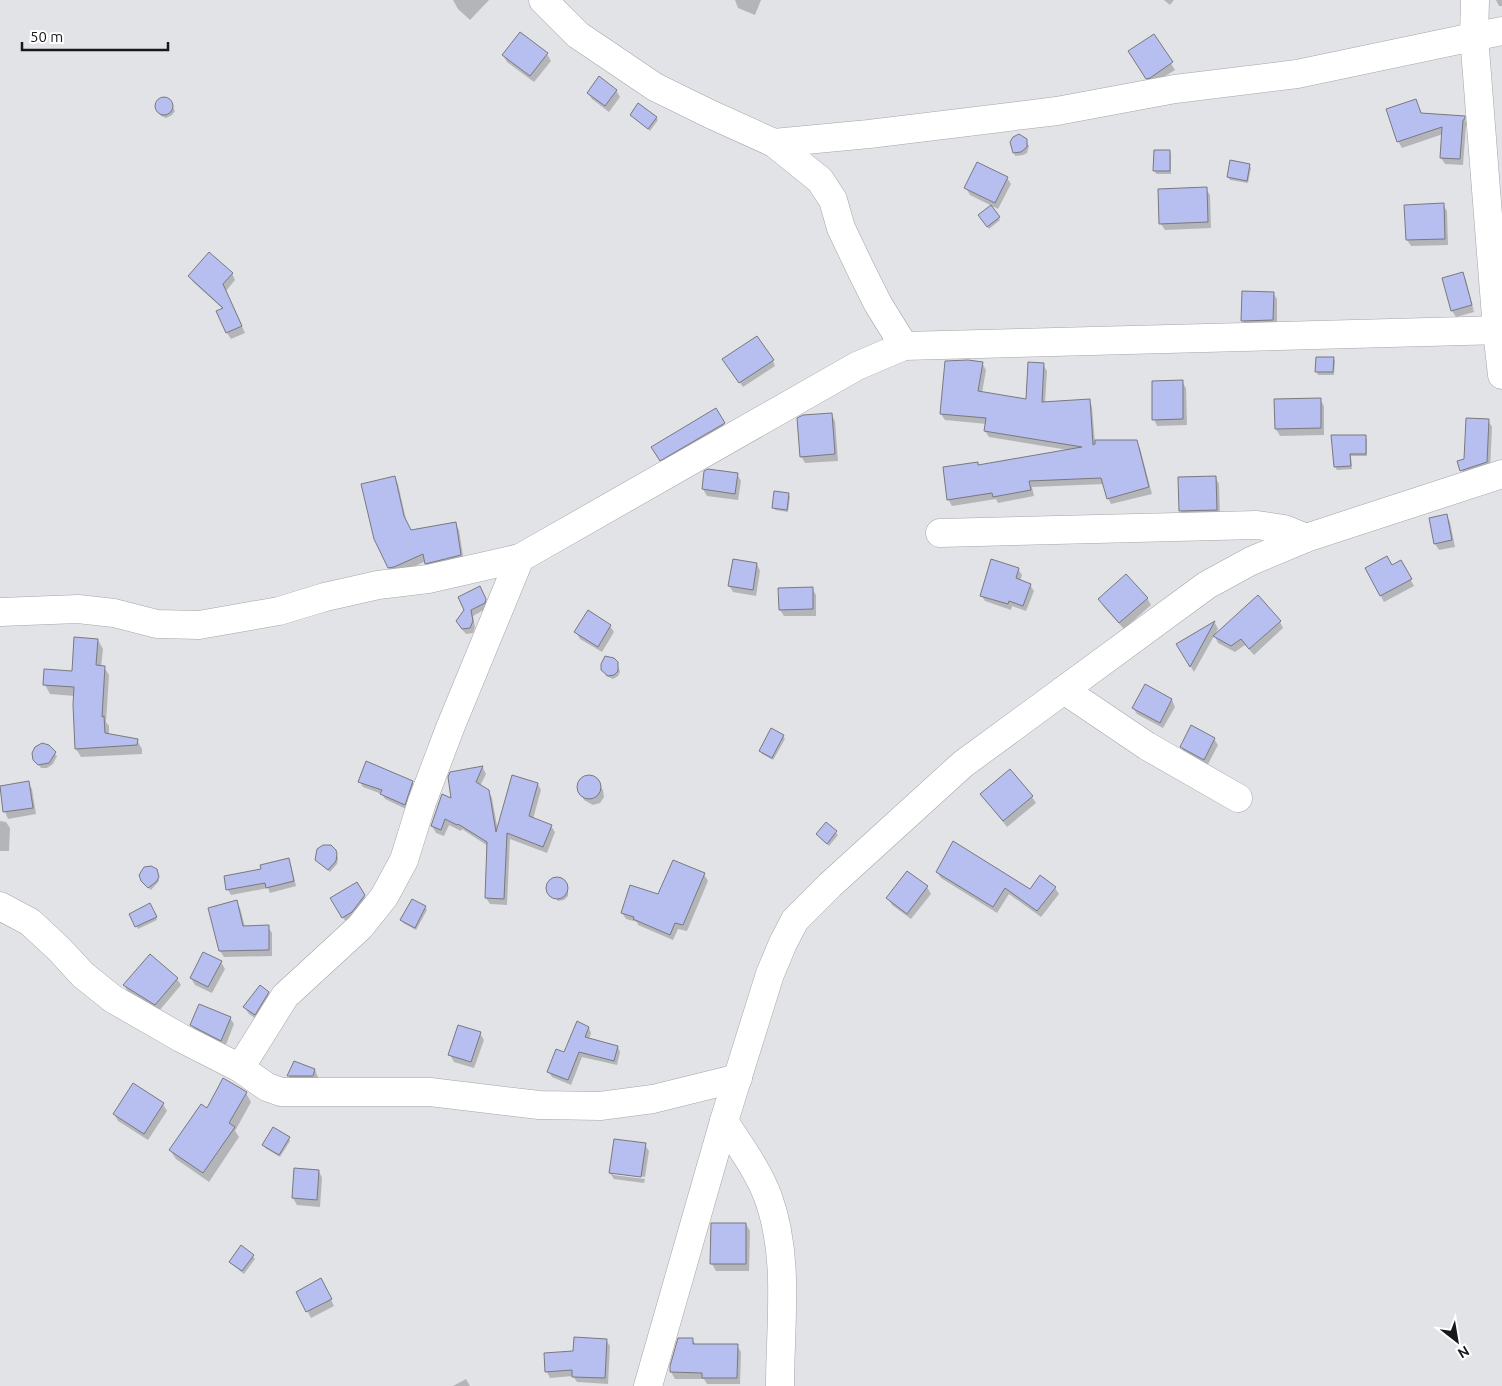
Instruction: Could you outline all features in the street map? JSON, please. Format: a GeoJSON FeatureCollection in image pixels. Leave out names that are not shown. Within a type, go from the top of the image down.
{"type":"FeatureCollection","features":[{"type":"Feature","properties":{"kind":"street"},"geometry":{"type":"LineString","coordinates":[[543,0],[578,35],[655,87],[774,143],[820,180],[833,200],[841,228],[878,304],[904,346]]}},
{"type":"Feature","properties":{"kind":"street"},"geometry":{"type":"LineString","coordinates":[[1474,0],[1474,36],[1502,375]]}},
{"type":"Feature","properties":{"kind":"street"},"geometry":{"type":"LineString","coordinates":[[774,143],[869,134],[1057,111],[1175,89],[1297,74],[1502,31]]}},
{"type":"Feature","properties":{"kind":"street"},"geometry":{"type":"LineString","coordinates":[[0,612],[78,609],[114,613],[157,624],[199,625],[279,611],[325,597],[378,585],[428,579],[520,558],[857,366],[904,346],[1499,330]]}},
{"type":"Feature","properties":{"kind":"street"},"geometry":{"type":"LineString","coordinates":[[648,1386],[724,1121],[770,974],[795,920],[830,885],[963,764],[1208,585],[1251,561],[1306,538],[1502,474]]}},
{"type":"Feature","properties":{"kind":"street"},"geometry":{"type":"LineString","coordinates":[[940,533],[1257,525],[1284,529],[1306,538]]}},
{"type":"Feature","properties":{"kind":"street"},"geometry":{"type":"LineString","coordinates":[[240,1068],[285,996],[360,927],[384,897],[404,860],[422,802],[450,728],[520,558]]}},
{"type":"Feature","properties":{"kind":"street"},"geometry":{"type":"LineString","coordinates":[[1064,690],[1147,746],[1238,798]]}},
{"type":"Feature","properties":{"kind":"street"},"geometry":{"type":"LineString","coordinates":[[0,906],[30,922],[58,948],[83,976],[113,999],[181,1038],[240,1068],[267,1087],[281,1092],[430,1092],[539,1104],[600,1106],[653,1099],[738,1078]]}},
{"type":"Feature","properties":{"kind":"street"},"geometry":{"type":"LineString","coordinates":[[724,1121],[767,1195],[776,1223],[781,1258],[780,1386]]}},
{"type":"Feature","properties":{"kind":"building"},"geometry":{"type":"Polygon","coordinates":[[[520,32],[548,53],[530,76],[502,55],[520,32]]]}},
{"type":"Feature","properties":{"kind":"building"},"geometry":{"type":"Polygon","coordinates":[[[1154,34],[1173,62],[1146,79],[1128,51],[1154,34]]]}},
{"type":"Feature","properties":{"kind":"building"},"geometry":{"type":"Polygon","coordinates":[[[599,76],[617,90],[605,106],[587,93],[599,76]]]}},
{"type":"Feature","properties":{"kind":"building"},"geometry":{"type":"Polygon","coordinates":[[[164,97],[172,102],[173,106],[168,114],[164,115],[156,110],[155,106],[160,98],[164,97]]]}},
{"type":"Feature","properties":{"kind":"building"},"geometry":{"type":"Polygon","coordinates":[[[1416,99],[1421,113],[1465,116],[1463,120],[1460,159],[1440,158],[1442,127],[1397,142],[1386,109],[1416,99]]]}},
{"type":"Feature","properties":{"kind":"building"},"geometry":{"type":"Polygon","coordinates":[[[638,103],[657,117],[648,129],[630,115],[638,103]]]}},
{"type":"Feature","properties":{"kind":"building"},"geometry":{"type":"Polygon","coordinates":[[[1019,134],[1027,139],[1027,147],[1021,152],[1013,153],[1010,142],[1013,137],[1019,134]]]}},
{"type":"Feature","properties":{"kind":"building"},"geometry":{"type":"Polygon","coordinates":[[[1154,150],[1170,150],[1170,171],[1153,171],[1154,150]]]}},
{"type":"Feature","properties":{"kind":"building"},"geometry":{"type":"Polygon","coordinates":[[[1230,160],[1250,164],[1247,181],[1227,177],[1230,160]]]}},
{"type":"Feature","properties":{"kind":"building"},"geometry":{"type":"Polygon","coordinates":[[[977,162],[1008,177],[995,203],[964,188],[977,162]]]}},
{"type":"Feature","properties":{"kind":"building"},"geometry":{"type":"Polygon","coordinates":[[[1207,187],[1208,222],[1159,224],[1158,189],[1207,187]]]}},
{"type":"Feature","properties":{"kind":"building"},"geometry":{"type":"Polygon","coordinates":[[[1444,203],[1445,239],[1406,240],[1404,205],[1444,203]]]}},
{"type":"Feature","properties":{"kind":"building"},"geometry":{"type":"Polygon","coordinates":[[[991,205],[1000,217],[987,227],[978,215],[991,205]]]}},
{"type":"Feature","properties":{"kind":"building"},"geometry":{"type":"Polygon","coordinates":[[[209,252],[233,273],[223,284],[242,326],[226,333],[216,311],[223,308],[188,276],[209,252]]]}},
{"type":"Feature","properties":{"kind":"building"},"geometry":{"type":"Polygon","coordinates":[[[1463,272],[1472,305],[1451,311],[1442,278],[1463,272]]]}},
{"type":"Feature","properties":{"kind":"building"},"geometry":{"type":"Polygon","coordinates":[[[1242,291],[1274,292],[1273,320],[1241,321],[1242,291]]]}},
{"type":"Feature","properties":{"kind":"building"},"geometry":{"type":"Polygon","coordinates":[[[757,336],[774,360],[739,383],[722,359],[757,336]]]}},
{"type":"Feature","properties":{"kind":"building"},"geometry":{"type":"Polygon","coordinates":[[[1316,357],[1334,357],[1333,372],[1315,372],[1316,357]]]}},
{"type":"Feature","properties":{"kind":"building"},"geometry":{"type":"Polygon","coordinates":[[[968,360],[983,362],[978,391],[1026,399],[1028,362],[1044,363],[1042,402],[1090,399],[1093,445],[1095,440],[1137,440],[1149,487],[1107,499],[1101,478],[1029,481],[1031,490],[993,497],[992,493],[947,500],[943,467],[978,462],[978,465],[1082,447],[984,431],[986,418],[940,414],[945,361],[968,360]]]}},
{"type":"Feature","properties":{"kind":"building"},"geometry":{"type":"Polygon","coordinates":[[[1183,380],[1183,419],[1152,420],[1152,381],[1183,380]]]}},
{"type":"Feature","properties":{"kind":"building"},"geometry":{"type":"Polygon","coordinates":[[[1321,398],[1321,428],[1275,429],[1274,399],[1321,398]]]}},
{"type":"Feature","properties":{"kind":"building"},"geometry":{"type":"Polygon","coordinates":[[[716,408],[725,423],[660,461],[651,447],[716,408]]]}},
{"type":"Feature","properties":{"kind":"building"},"geometry":{"type":"Polygon","coordinates":[[[832,413],[835,454],[800,457],[797,418],[803,415],[832,413]]]}},
{"type":"Feature","properties":{"kind":"building"},"geometry":{"type":"Polygon","coordinates":[[[1466,418],[1489,419],[1487,462],[1460,471],[1457,461],[1464,459],[1466,418]]]}},
{"type":"Feature","properties":{"kind":"building"},"geometry":{"type":"Polygon","coordinates":[[[1331,435],[1366,435],[1366,454],[1350,454],[1351,466],[1334,467],[1331,435]]]}},
{"type":"Feature","properties":{"kind":"building"},"geometry":{"type":"Polygon","coordinates":[[[708,469],[738,473],[735,494],[702,489],[704,471],[708,469]]]}},
{"type":"Feature","properties":{"kind":"building"},"geometry":{"type":"Polygon","coordinates":[[[395,476],[404,516],[411,530],[456,522],[461,555],[425,564],[423,554],[388,568],[374,539],[361,484],[395,476]]]}},
{"type":"Feature","properties":{"kind":"building"},"geometry":{"type":"Polygon","coordinates":[[[1216,476],[1217,510],[1179,511],[1178,477],[1216,476]]]}},
{"type":"Feature","properties":{"kind":"building"},"geometry":{"type":"Polygon","coordinates":[[[774,491],[789,493],[787,510],[772,508],[774,491]]]}},
{"type":"Feature","properties":{"kind":"building"},"geometry":{"type":"Polygon","coordinates":[[[1447,514],[1452,540],[1434,544],[1429,518],[1447,514]]]}},
{"type":"Feature","properties":{"kind":"building"},"geometry":{"type":"Polygon","coordinates":[[[1387,556],[1392,565],[1401,560],[1412,579],[1380,596],[1365,568],[1387,556]]]}},
{"type":"Feature","properties":{"kind":"building"},"geometry":{"type":"Polygon","coordinates":[[[733,559],[757,563],[753,590],[728,586],[733,559]]]}},
{"type":"Feature","properties":{"kind":"building"},"geometry":{"type":"Polygon","coordinates":[[[991,559],[1019,568],[1016,578],[1031,584],[1023,606],[1009,601],[1008,604],[980,596],[991,559]]]}},
{"type":"Feature","properties":{"kind":"building"},"geometry":{"type":"Polygon","coordinates":[[[1126,574],[1148,598],[1119,623],[1098,599],[1126,574]]]}},
{"type":"Feature","properties":{"kind":"building"},"geometry":{"type":"Polygon","coordinates":[[[480,586],[486,599],[485,603],[471,610],[473,621],[470,628],[462,629],[456,621],[464,610],[458,597],[480,586]]]}},
{"type":"Feature","properties":{"kind":"building"},"geometry":{"type":"Polygon","coordinates":[[[813,587],[813,609],[779,610],[778,588],[813,587]]]}},
{"type":"Feature","properties":{"kind":"building"},"geometry":{"type":"Polygon","coordinates":[[[1258,595],[1281,621],[1249,649],[1241,639],[1231,646],[1213,636],[1258,595]]]}},
{"type":"Feature","properties":{"kind":"building"},"geometry":{"type":"Polygon","coordinates":[[[588,610],[611,625],[598,647],[574,632],[588,610]]]}},
{"type":"Feature","properties":{"kind":"building"},"geometry":{"type":"Polygon","coordinates":[[[1215,621],[1190,667],[1176,644],[1215,621]]]}},
{"type":"Feature","properties":{"kind":"building"},"geometry":{"type":"Polygon","coordinates":[[[74,637],[98,639],[96,665],[105,666],[102,717],[104,716],[105,733],[138,739],[137,745],[75,749],[74,687],[43,685],[44,669],[72,671],[74,637]]]}},
{"type":"Feature","properties":{"kind":"building"},"geometry":{"type":"Polygon","coordinates":[[[605,656],[614,658],[618,662],[618,671],[614,675],[608,676],[601,670],[601,664],[605,656]]]}},
{"type":"Feature","properties":{"kind":"building"},"geometry":{"type":"Polygon","coordinates":[[[1145,684],[1172,699],[1160,723],[1132,708],[1145,684]]]}},
{"type":"Feature","properties":{"kind":"building"},"geometry":{"type":"Polygon","coordinates":[[[1191,725],[1215,738],[1204,760],[1180,747],[1191,725]]]}},
{"type":"Feature","properties":{"kind":"building"},"geometry":{"type":"Polygon","coordinates":[[[771,728],[784,735],[772,758],[759,751],[771,728]]]}},
{"type":"Feature","properties":{"kind":"building"},"geometry":{"type":"Polygon","coordinates":[[[42,743],[49,745],[56,752],[49,763],[38,765],[33,760],[32,753],[35,747],[42,743]]]}},
{"type":"Feature","properties":{"kind":"building"},"geometry":{"type":"Polygon","coordinates":[[[366,761],[413,781],[405,805],[380,794],[382,790],[358,782],[366,761]]]}},
{"type":"Feature","properties":{"kind":"building"},"geometry":{"type":"Polygon","coordinates":[[[483,766],[476,782],[489,790],[496,832],[512,775],[538,783],[529,816],[552,825],[543,847],[507,833],[504,899],[485,898],[487,842],[458,824],[445,819],[441,830],[431,826],[442,794],[451,798],[448,777],[450,772],[483,766]]]}},
{"type":"Feature","properties":{"kind":"building"},"geometry":{"type":"Polygon","coordinates":[[[1010,769],[1033,796],[1003,821],[980,794],[1010,769]]]}},
{"type":"Feature","properties":{"kind":"building"},"geometry":{"type":"Polygon","coordinates":[[[589,775],[594,776],[600,782],[600,792],[594,798],[589,799],[584,798],[578,792],[577,787],[578,782],[584,776],[589,775]]]}},
{"type":"Feature","properties":{"kind":"building"},"geometry":{"type":"Polygon","coordinates":[[[29,781],[33,808],[3,812],[0,786],[29,781]]]}},
{"type":"Feature","properties":{"kind":"building"},"geometry":{"type":"Polygon","coordinates":[[[826,822],[837,831],[827,844],[816,834],[826,822]]]}},
{"type":"Feature","properties":{"kind":"building"},"geometry":{"type":"Polygon","coordinates":[[[953,841],[1030,889],[1040,875],[1056,887],[1037,911],[1005,888],[993,907],[936,872],[953,841]]]}},
{"type":"Feature","properties":{"kind":"building"},"geometry":{"type":"Polygon","coordinates":[[[323,845],[331,845],[337,854],[336,861],[328,870],[315,860],[317,849],[323,845]]]}},
{"type":"Feature","properties":{"kind":"building"},"geometry":{"type":"Polygon","coordinates":[[[289,858],[294,881],[266,888],[265,883],[226,890],[224,876],[261,869],[260,865],[289,858]]]}},
{"type":"Feature","properties":{"kind":"building"},"geometry":{"type":"Polygon","coordinates":[[[673,860],[705,873],[683,925],[675,923],[670,935],[633,919],[634,917],[621,913],[630,885],[658,894],[673,860]]]}},
{"type":"Feature","properties":{"kind":"building"},"geometry":{"type":"Polygon","coordinates":[[[151,866],[157,869],[159,877],[148,888],[141,881],[139,875],[144,867],[151,866]]]}},
{"type":"Feature","properties":{"kind":"building"},"geometry":{"type":"Polygon","coordinates":[[[907,871],[928,886],[907,914],[886,898],[907,871]]]}},
{"type":"Feature","properties":{"kind":"building"},"geometry":{"type":"Polygon","coordinates":[[[557,877],[567,884],[568,888],[561,898],[557,899],[547,892],[546,888],[553,878],[557,877]]]}},
{"type":"Feature","properties":{"kind":"building"},"geometry":{"type":"Polygon","coordinates":[[[357,882],[365,895],[352,912],[342,918],[330,898],[357,882]]]}},
{"type":"Feature","properties":{"kind":"building"},"geometry":{"type":"Polygon","coordinates":[[[412,899],[426,906],[415,928],[400,920],[412,899]]]}},
{"type":"Feature","properties":{"kind":"building"},"geometry":{"type":"Polygon","coordinates":[[[237,900],[243,926],[269,925],[269,950],[219,951],[208,908],[237,900]]]}},
{"type":"Feature","properties":{"kind":"building"},"geometry":{"type":"Polygon","coordinates":[[[150,903],[157,917],[135,927],[129,914],[150,903]]]}},
{"type":"Feature","properties":{"kind":"building"},"geometry":{"type":"Polygon","coordinates":[[[203,952],[222,961],[208,987],[190,978],[203,952]]]}},
{"type":"Feature","properties":{"kind":"building"},"geometry":{"type":"Polygon","coordinates":[[[150,954],[178,978],[155,1005],[123,985],[150,954]]]}},
{"type":"Feature","properties":{"kind":"building"},"geometry":{"type":"Polygon","coordinates":[[[260,985],[269,992],[255,1015],[243,1007],[260,985]]]}},
{"type":"Feature","properties":{"kind":"building"},"geometry":{"type":"Polygon","coordinates":[[[199,1004],[231,1017],[221,1041],[190,1025],[199,1004]]]}},
{"type":"Feature","properties":{"kind":"building"},"geometry":{"type":"Polygon","coordinates":[[[577,1021],[589,1027],[585,1037],[618,1046],[614,1061],[579,1052],[568,1080],[547,1072],[556,1049],[564,1052],[577,1021]]]}},
{"type":"Feature","properties":{"kind":"building"},"geometry":{"type":"Polygon","coordinates":[[[458,1025],[481,1032],[471,1062],[448,1055],[458,1025]]]}},
{"type":"Feature","properties":{"kind":"building"},"geometry":{"type":"Polygon","coordinates":[[[294,1061],[315,1069],[313,1076],[287,1076],[294,1061]]]}},
{"type":"Feature","properties":{"kind":"building"},"geometry":{"type":"Polygon","coordinates":[[[223,1078],[247,1092],[229,1123],[235,1127],[203,1173],[169,1150],[201,1104],[207,1108],[223,1078]]]}},
{"type":"Feature","properties":{"kind":"building"},"geometry":{"type":"Polygon","coordinates":[[[133,1083],[164,1103],[144,1134],[113,1114],[133,1083]]]}},
{"type":"Feature","properties":{"kind":"building"},"geometry":{"type":"Polygon","coordinates":[[[273,1127],[290,1137],[279,1155],[262,1145],[273,1127]]]}},
{"type":"Feature","properties":{"kind":"building"},"geometry":{"type":"Polygon","coordinates":[[[614,1139],[646,1143],[641,1177],[609,1173],[614,1139]]]}},
{"type":"Feature","properties":{"kind":"building"},"geometry":{"type":"Polygon","coordinates":[[[294,1168],[319,1170],[317,1200],[292,1198],[294,1168]]]}},
{"type":"Feature","properties":{"kind":"building"},"geometry":{"type":"Polygon","coordinates":[[[711,1223],[746,1223],[746,1264],[710,1264],[711,1223]]]}},
{"type":"Feature","properties":{"kind":"building"},"geometry":{"type":"Polygon","coordinates":[[[241,1245],[254,1255],[242,1271],[229,1262],[241,1245]]]}},
{"type":"Feature","properties":{"kind":"building"},"geometry":{"type":"Polygon","coordinates":[[[321,1278],[332,1299],[306,1312],[296,1292],[321,1278]]]}},
{"type":"Feature","properties":{"kind":"building"},"geometry":{"type":"Polygon","coordinates":[[[574,1337],[607,1339],[605,1378],[572,1377],[572,1370],[545,1372],[544,1353],[573,1351],[574,1337]]]}},
{"type":"Feature","properties":{"kind":"building"},"geometry":{"type":"Polygon","coordinates":[[[678,1338],[693,1338],[693,1344],[738,1344],[737,1378],[702,1378],[702,1373],[670,1372],[678,1338]]]}}]}
